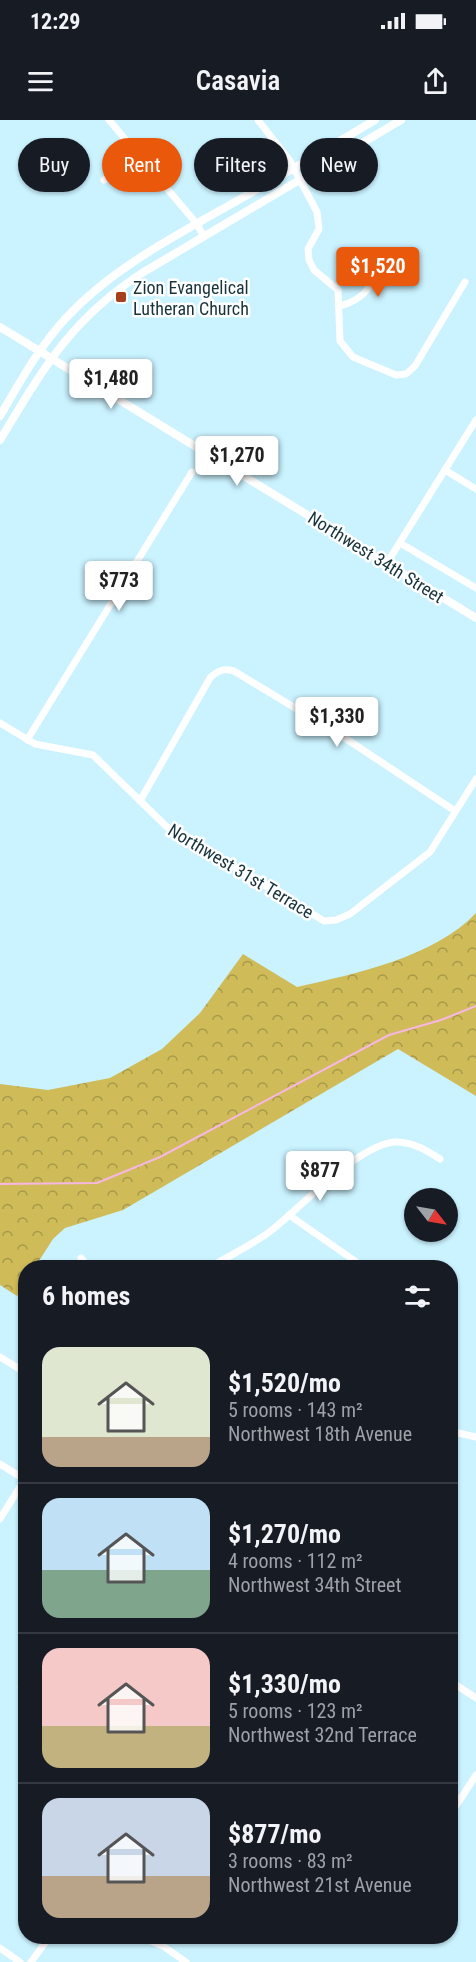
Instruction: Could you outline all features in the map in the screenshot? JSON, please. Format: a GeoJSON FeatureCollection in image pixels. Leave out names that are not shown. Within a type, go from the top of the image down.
{"type":"FeatureCollection","features":[{"type":"Feature","properties":{"kind":"main road"},"geometry":{"type":"LineString","coordinates":[[0,416],[39,351],[65,319],[101,286],[197,224],[375,120]]}},
{"type":"Feature","properties":{"kind":"main road"},"geometry":{"type":"LineString","coordinates":[[370,138],[401,120]]}},
{"type":"Feature","properties":{"kind":"main road"},"geometry":{"type":"LineString","coordinates":[[0,440],[50,358],[74,329],[106,298],[300,179]]}},
{"type":"Feature","properties":{"kind":"main road","name":"Northwest 34th Street"},"geometry":{"type":"LineString","coordinates":[[0,327],[476,618]]}},
{"type":"Feature","properties":{"kind":"street"},"geometry":{"type":"LineString","coordinates":[[109,120],[124,138]]}},
{"type":"Feature","properties":{"kind":"street"},"geometry":{"type":"LineString","coordinates":[[258,120],[300,179]]}},
{"type":"Feature","properties":{"kind":"street"},"geometry":{"type":"LineString","coordinates":[[170,192],[197,224],[204,237]]}},
{"type":"Feature","properties":{"kind":"street"},"geometry":{"type":"LineString","coordinates":[[306,192],[318,217],[319,229],[308,249],[309,260],[314,270],[338,290],[340,341],[353,357],[396,375],[406,374],[415,366],[465,282]]}},
{"type":"Feature","properties":{"kind":"street"},"geometry":{"type":"LineString","coordinates":[[339,306],[355,302],[365,295],[374,283],[383,255]]}},
{"type":"Feature","properties":{"kind":"street"},"geometry":{"type":"LineString","coordinates":[[387,563],[476,420]]}},
{"type":"Feature","properties":{"kind":"street"},"geometry":{"type":"LineString","coordinates":[[445,470],[476,489]]}},
{"type":"Feature","properties":{"kind":"street"},"geometry":{"type":"LineString","coordinates":[[27,740],[192,472]]}},
{"type":"Feature","properties":{"kind":"street"},"geometry":{"type":"LineString","coordinates":[[400,543],[476,588]]}},
{"type":"Feature","properties":{"kind":"street"},"geometry":{"type":"LineString","coordinates":[[140,801],[210,678],[220,670],[234,671],[348,740],[455,811],[476,779]]}},
{"type":"Feature","properties":{"kind":"street","name":"Northwest 31st Terrace"},"geometry":{"type":"LineString","coordinates":[[0,723],[35,744],[93,755],[167,827],[324,921],[336,920],[350,914],[430,852],[455,811]]}},
{"type":"Feature","properties":{"kind":"street"},"geometry":{"type":"LineString","coordinates":[[222,1260],[268,1233],[319,1187],[377,1149],[396,1142],[419,1145],[440,1159]]}},
{"type":"Feature","properties":{"kind":"street"},"geometry":{"type":"LineString","coordinates":[[289,1215],[354,1260]]}},
{"type":"Feature","properties":{"kind":"street"},"geometry":{"type":"LineString","coordinates":[[0,1357],[18,1368]]}},
{"type":"Feature","properties":{"kind":"street"},"geometry":{"type":"LineString","coordinates":[[458,1433],[476,1437]]}},
{"type":"Feature","properties":{"kind":"street"},"geometry":{"type":"LineString","coordinates":[[0,1464],[18,1474]]}},
{"type":"Feature","properties":{"kind":"street"},"geometry":{"type":"LineString","coordinates":[[0,1519],[18,1489]]}},
{"type":"Feature","properties":{"kind":"street"},"geometry":{"type":"LineString","coordinates":[[458,1686],[476,1698]]}},
{"type":"Feature","properties":{"kind":"street"},"geometry":{"type":"LineString","coordinates":[[458,1803],[476,1775]]}},
{"type":"Feature","properties":{"kind":"street"},"geometry":{"type":"LineString","coordinates":[[31,1962],[44,1944]]}},
{"type":"Feature","properties":{"kind":"street"},"geometry":{"type":"LineString","coordinates":[[158,1944],[186,1962]]}},
{"type":"Feature","properties":{"kind":"street"},"geometry":{"type":"LineString","coordinates":[[0,1948],[20,1962]]}},
{"type":"Feature","properties":{"kind":"green space"},"geometry":{"type":"Polygon","coordinates":[[[476,913],[476,1096],[398,1049],[123,1210],[65,1228],[53,1239],[40,1260],[18,1260],[17,1296],[0,1285],[0,1084],[48,1090],[110,1078],[162,1049],[200,1013],[243,954],[297,987],[392,962],[439,941],[476,913]]]}},
{"type":"Feature","properties":{"kind":"waterway"},"geometry":{"type":"LineString","coordinates":[[0,1184],[97,1183],[160,1157],[389,1035],[441,1020],[476,1006]]}},
{"type":"Feature","properties":{"kind":"place","name":"Zion Evangelical Lutheran Church"},"geometry":{"type":"Point","coordinates":[121,297]}}]}
